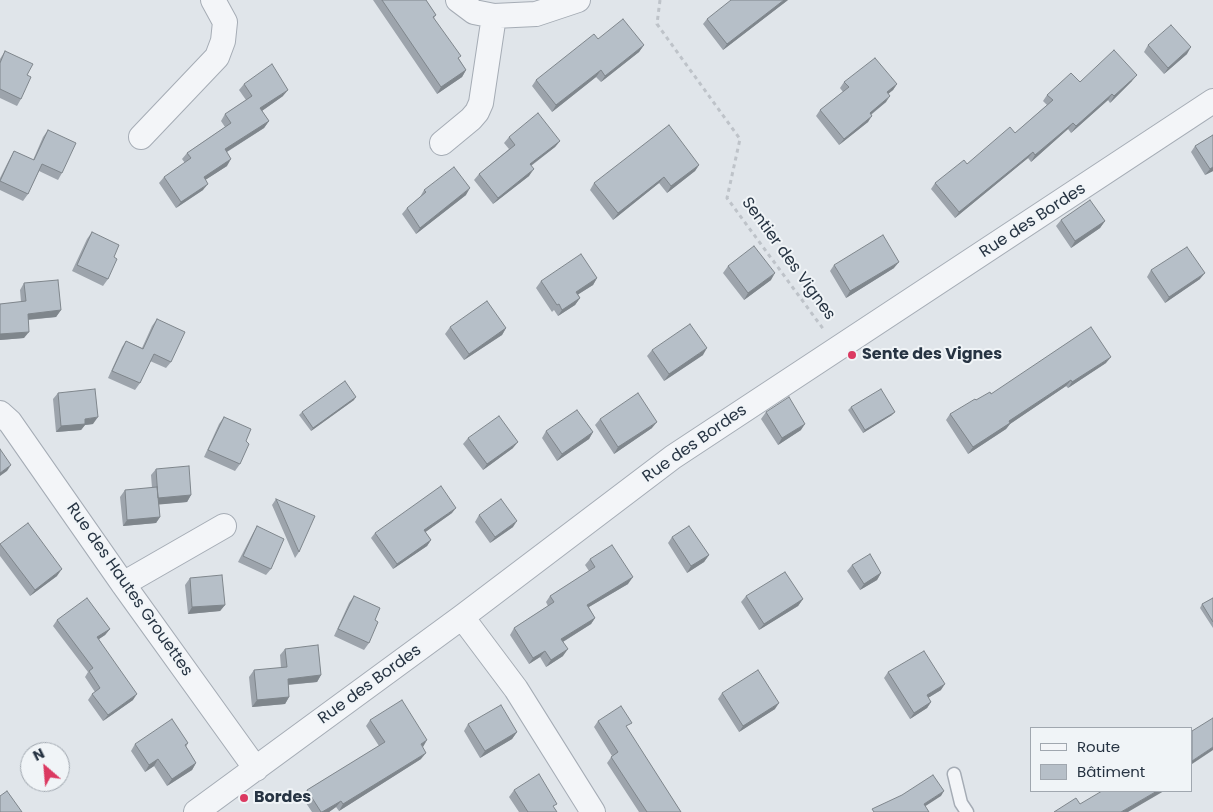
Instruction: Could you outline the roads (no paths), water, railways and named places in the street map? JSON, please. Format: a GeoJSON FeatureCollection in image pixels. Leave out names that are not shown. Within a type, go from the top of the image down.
{"type":"FeatureCollection","features":[{"type":"Feature","properties":{"kind":"street"},"geometry":{"type":"LineString","coordinates":[[141,138],[218,57],[223,41],[225,22],[213,0]]}},
{"type":"Feature","properties":{"kind":"street"},"geometry":{"type":"LineString","coordinates":[[458,0],[474,12],[494,16],[536,14],[578,0]]}},
{"type":"Feature","properties":{"kind":"street"},"geometry":{"type":"LineString","coordinates":[[442,142],[471,119],[481,103],[494,16]]}},
{"type":"Feature","properties":{"kind":"street","name":"Rue des Bordes"},"geometry":{"type":"LineString","coordinates":[[196,812],[462,617],[673,457],[1213,101]]}},
{"type":"Feature","properties":{"kind":"street","name":"Rue des Hautes Grouettes"},"geometry":{"type":"LineString","coordinates":[[0,413],[10,422],[123,584],[256,769]]}},
{"type":"Feature","properties":{"kind":"street"},"geometry":{"type":"LineString","coordinates":[[123,584],[224,526]]}},
{"type":"Feature","properties":{"kind":"street"},"geometry":{"type":"LineString","coordinates":[[462,617],[516,689],[593,812]]}},
{"type":"Feature","properties":{"kind":"lane"},"geometry":{"type":"LineString","coordinates":[[954,774],[962,803],[967,812]]}},
{"type":"Feature","properties":{"kind":"place","name":"Sente des Vignes"},"geometry":{"type":"Point","coordinates":[852,355]}},
{"type":"Feature","properties":{"kind":"place","name":"Bordes"},"geometry":{"type":"Point","coordinates":[244,798]}}]}
